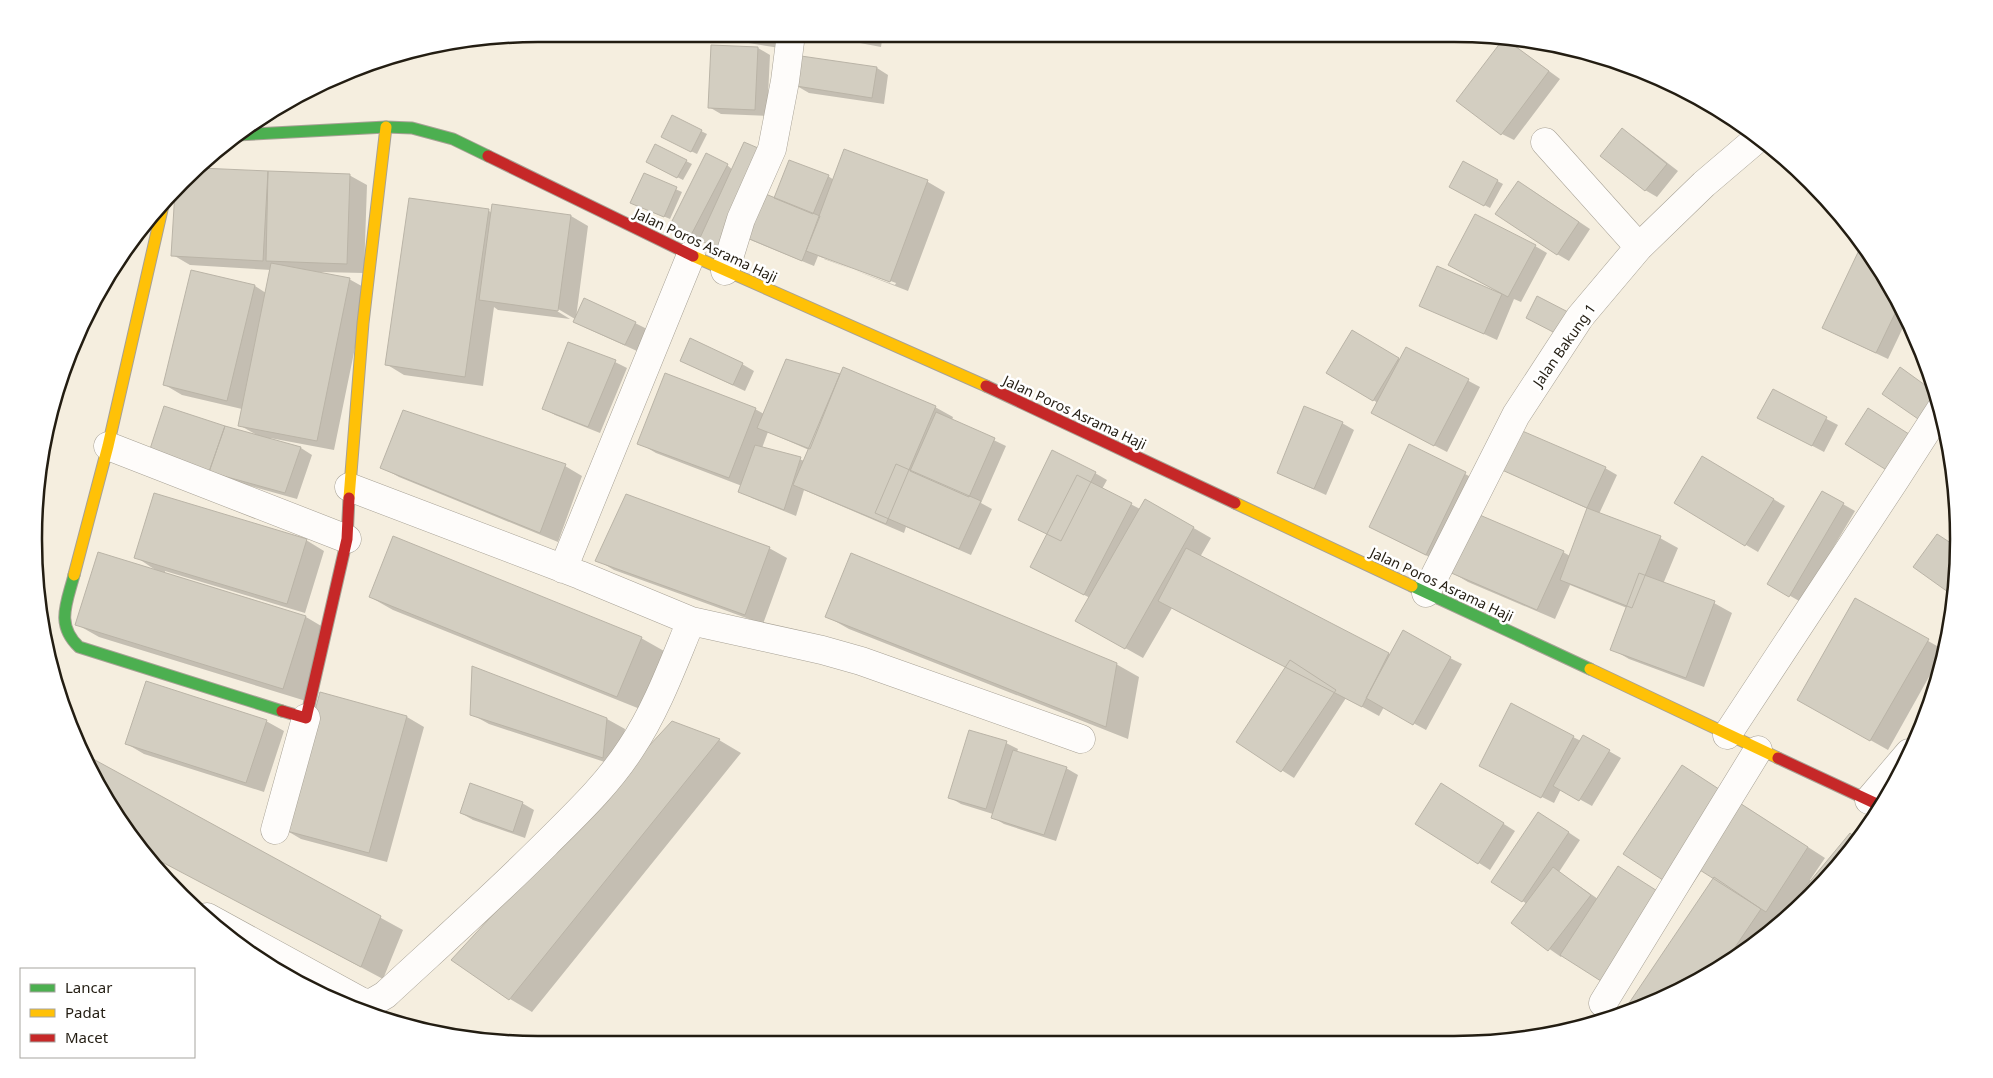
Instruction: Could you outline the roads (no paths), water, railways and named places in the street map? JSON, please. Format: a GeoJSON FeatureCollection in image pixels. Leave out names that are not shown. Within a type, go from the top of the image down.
{"type":"FeatureCollection","features":[{"type":"Feature","properties":{"kind":"street"},"geometry":{"type":"LineString","coordinates":[[724,271],[741,219],[772,148],[785,81],[790,43]]}},
{"type":"Feature","properties":{"kind":"street"},"geometry":{"type":"LineString","coordinates":[[275,830],[306,718],[347,539],[349,487],[363,323],[386,127]]}},
{"type":"Feature","properties":{"kind":"street","name":"Jalan Poros Asrama Haji"},"geometry":{"type":"LineString","coordinates":[[252,134],[386,127],[412,128],[453,139],[724,271],[994,390],[1758,750],[1874,803]]}},
{"type":"Feature","properties":{"kind":"street"},"geometry":{"type":"LineString","coordinates":[[1545,142],[1639,247]]}},
{"type":"Feature","properties":{"kind":"street","name":"Jalan Bakung 1"},"geometry":{"type":"LineString","coordinates":[[1426,593],[1516,415],[1580,317],[1639,247],[1704,184],[1753,143]]}},
{"type":"Feature","properties":{"kind":"street"},"geometry":{"type":"LineString","coordinates":[[160,219],[108,446],[64,614],[64,625],[69,638],[79,647],[306,718]]}},
{"type":"Feature","properties":{"kind":"street"},"geometry":{"type":"LineString","coordinates":[[563,569],[691,255]]}},
{"type":"Feature","properties":{"kind":"street"},"geometry":{"type":"LineString","coordinates":[[1727,735],[1936,417]]}},
{"type":"Feature","properties":{"kind":"street"},"geometry":{"type":"LineString","coordinates":[[108,446],[347,539]]}},
{"type":"Feature","properties":{"kind":"street"},"geometry":{"type":"LineString","coordinates":[[349,487],[563,569],[691,621],[822,650],[861,661],[1082,739]]}},
{"type":"Feature","properties":{"kind":"street"},"geometry":{"type":"LineString","coordinates":[[272,957],[364,1003],[373,1002],[385,995],[508,882],[579,812],[617,769],[632,747],[663,690],[691,621]]}},
{"type":"Feature","properties":{"kind":"street"},"geometry":{"type":"LineString","coordinates":[[1603,1003],[1758,750]]}}]}
